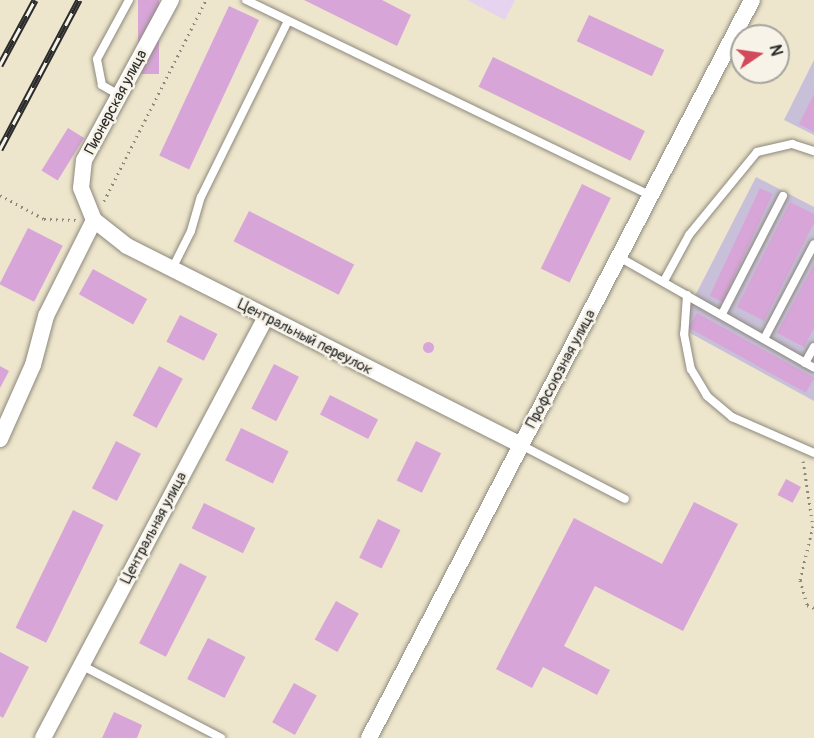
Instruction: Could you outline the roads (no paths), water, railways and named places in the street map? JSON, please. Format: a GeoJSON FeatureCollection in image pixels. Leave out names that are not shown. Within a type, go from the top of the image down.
{"type":"FeatureCollection","features":[{"type":"Feature","properties":{"kind":"street","name":"Пионерская улица"},"geometry":{"type":"LineString","coordinates":[[94,220],[85,205],[81,174],[119,95],[171,0]]}},
{"type":"Feature","properties":{"kind":"street","name":"Профсоюзная улица"},"geometry":{"type":"LineString","coordinates":[[369,738],[752,0]]}},
{"type":"Feature","properties":{"kind":"street","name":"Центральный переулок"},"geometry":{"type":"LineString","coordinates":[[94,220],[127,246],[265,318],[521,445]]}},
{"type":"Feature","properties":{"kind":"street"},"geometry":{"type":"LineString","coordinates":[[0,439],[30,375],[46,316],[94,220]]}},
{"type":"Feature","properties":{"kind":"street","name":"Центральная улица"},"geometry":{"type":"LineString","coordinates":[[43,738],[265,318]]}},
{"type":"Feature","properties":{"kind":"lane"},"geometry":{"type":"LineString","coordinates":[[119,95],[102,85],[97,59],[129,0]]}},
{"type":"Feature","properties":{"kind":"lane"},"geometry":{"type":"LineString","coordinates":[[246,0],[650,195]]}},
{"type":"Feature","properties":{"kind":"lane"},"geometry":{"type":"LineString","coordinates":[[172,269],[191,231],[201,197],[288,21]]}},
{"type":"Feature","properties":{"kind":"lane"},"geometry":{"type":"LineString","coordinates":[[664,281],[689,236],[757,152],[792,144],[814,150]]}},
{"type":"Feature","properties":{"kind":"lane"},"geometry":{"type":"LineString","coordinates":[[722,315],[783,196]]}},
{"type":"Feature","properties":{"kind":"lane"},"geometry":{"type":"LineString","coordinates":[[764,339],[814,244]]}},
{"type":"Feature","properties":{"kind":"lane"},"geometry":{"type":"LineString","coordinates":[[619,257],[814,368]]}},
{"type":"Feature","properties":{"kind":"lane"},"geometry":{"type":"LineString","coordinates":[[687,295],[684,334],[691,369],[707,396],[732,417],[814,453]]}},
{"type":"Feature","properties":{"kind":"lane"},"geometry":{"type":"LineString","coordinates":[[805,363],[814,347]]}},
{"type":"Feature","properties":{"kind":"lane"},"geometry":{"type":"LineString","coordinates":[[521,445],[625,499]]}},
{"type":"Feature","properties":{"kind":"lane"},"geometry":{"type":"LineString","coordinates":[[81,665],[221,738]]}},
{"type":"Feature","properties":{"kind":"railway"},"geometry":{"type":"LineString","coordinates":[[0,65],[35,0]]}},
{"type":"Feature","properties":{"kind":"railway"},"geometry":{"type":"LineString","coordinates":[[0,149],[79,0]]}}]}
